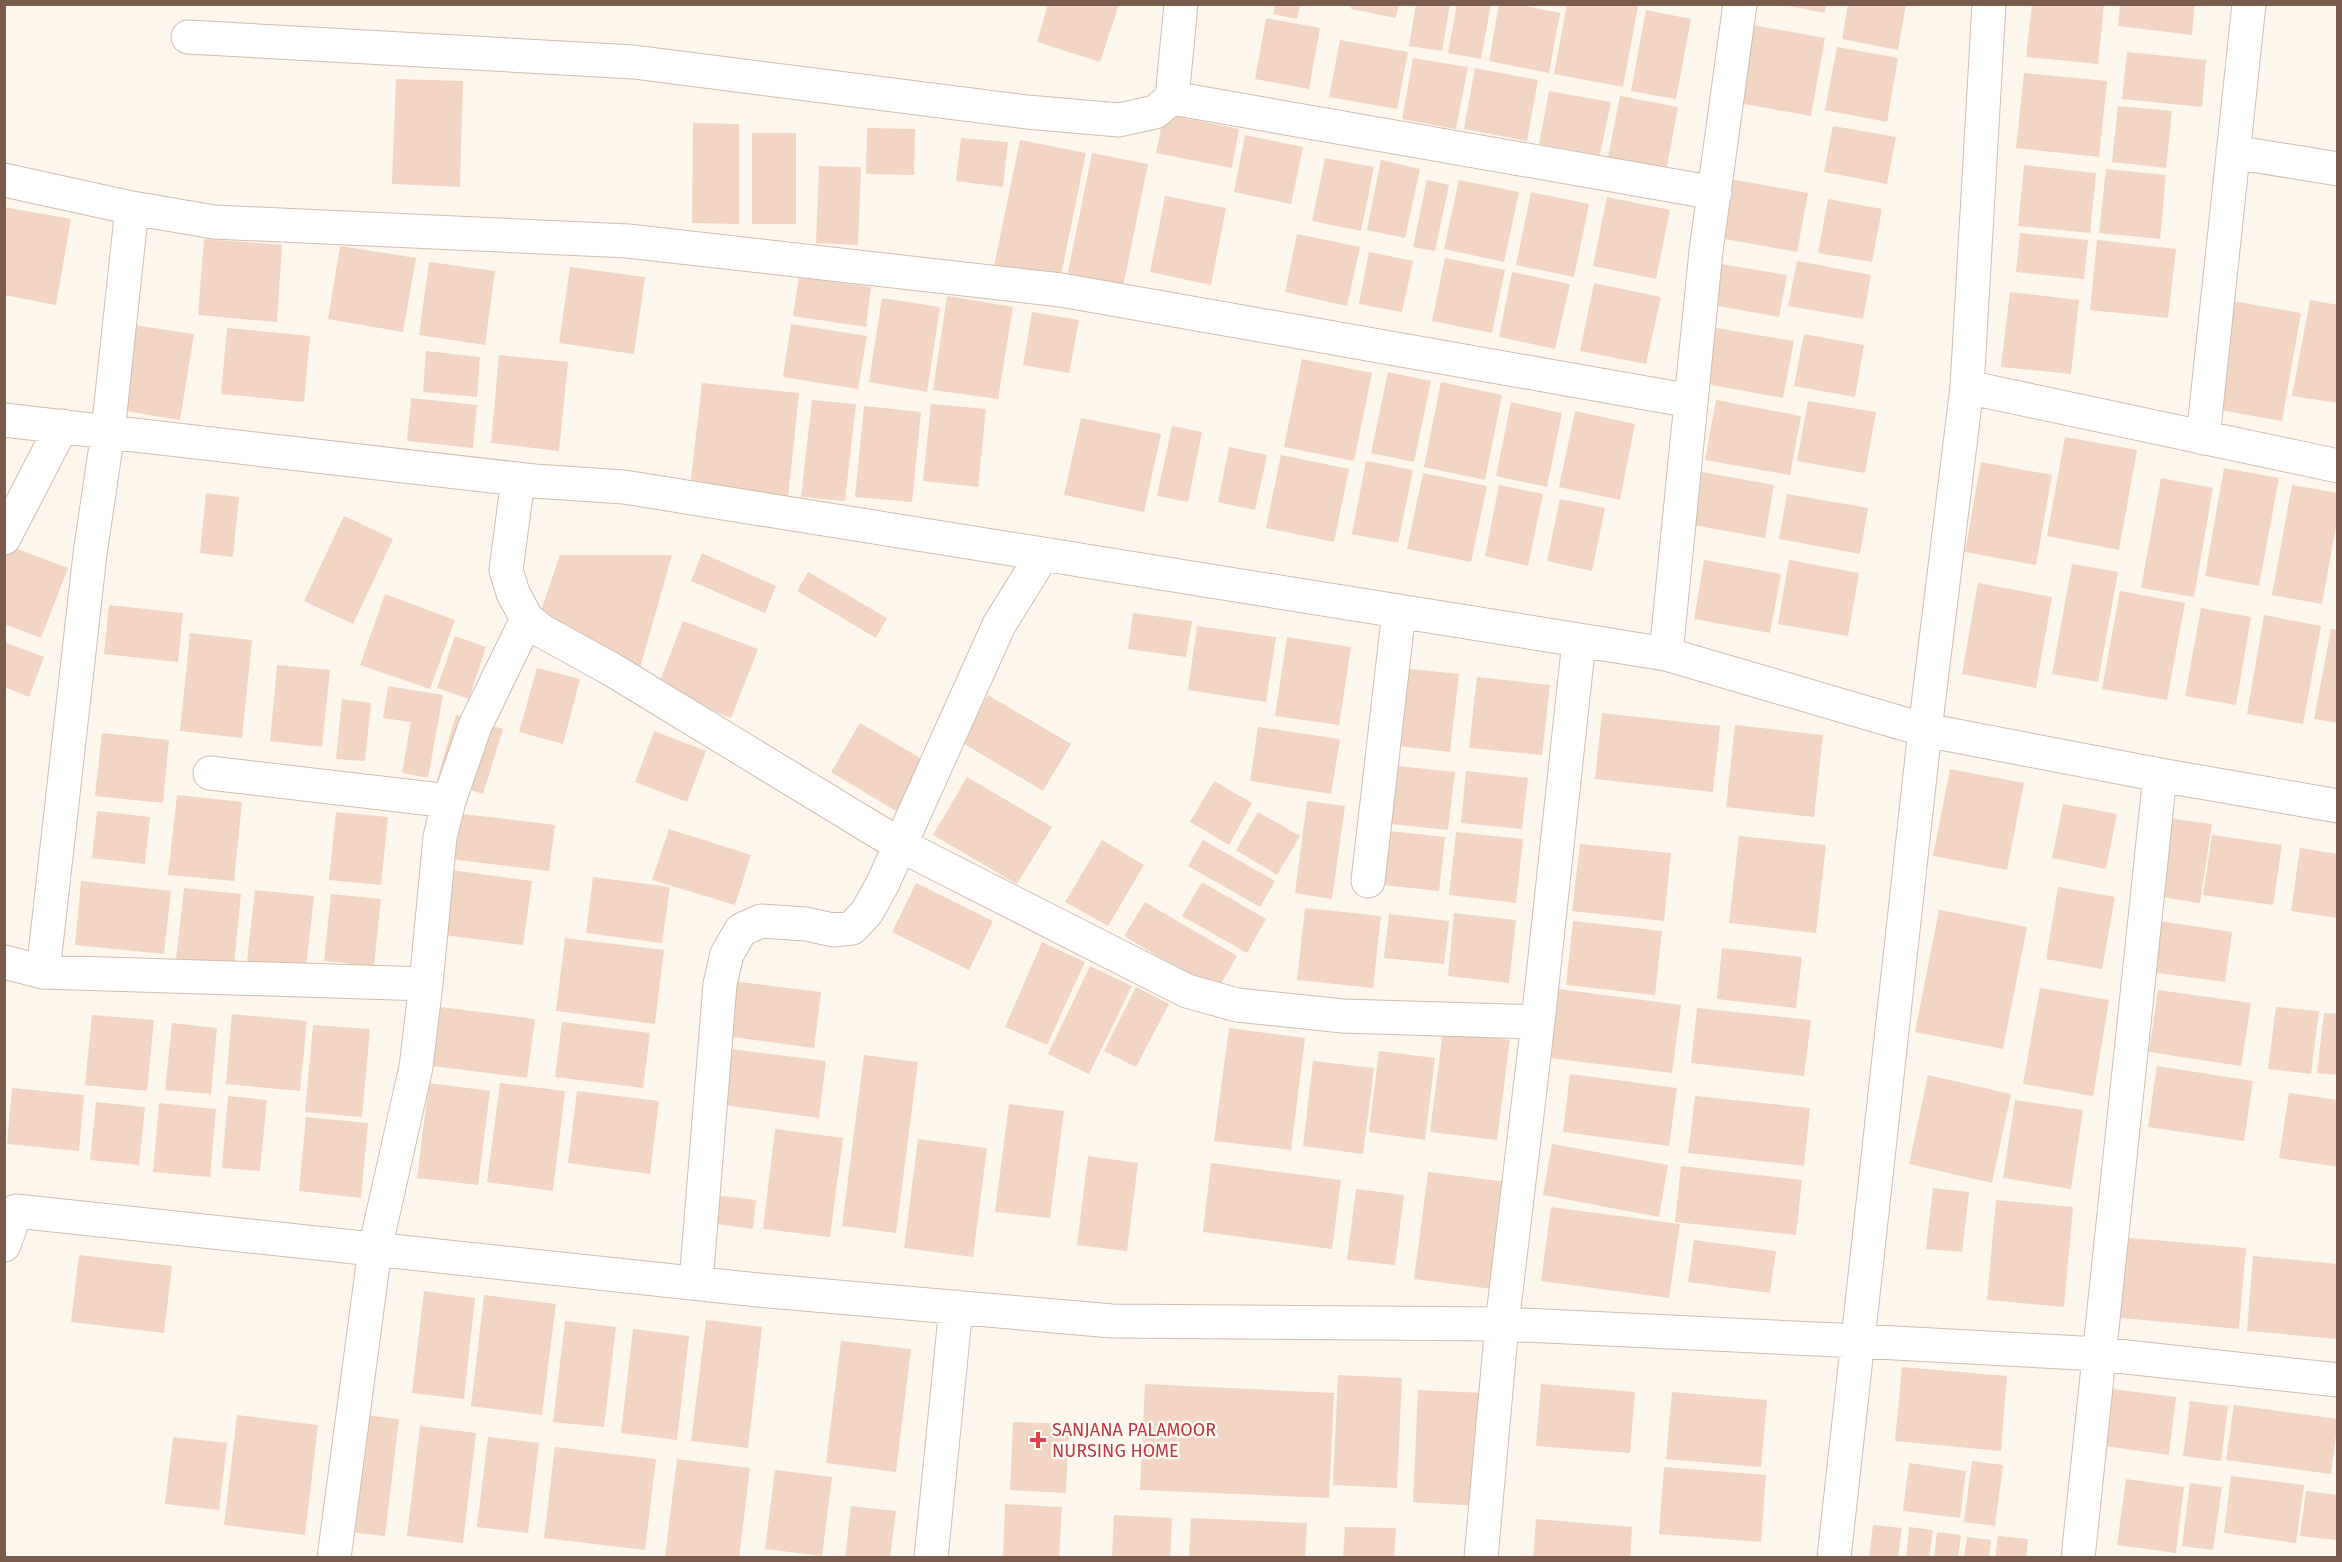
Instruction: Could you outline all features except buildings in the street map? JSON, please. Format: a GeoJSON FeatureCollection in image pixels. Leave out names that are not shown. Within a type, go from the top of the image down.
{"type":"FeatureCollection","features":[{"type":"Feature","properties":{"kind":"street"},"geometry":{"type":"LineString","coordinates":[[188,37],[634,62],[1016,111],[1119,120],[1155,112],[1172,98],[1181,4]]}},
{"type":"Feature","properties":{"kind":"street"},"geometry":{"type":"LineString","coordinates":[[1666,654],[1706,251],[1740,4]]}},
{"type":"Feature","properties":{"kind":"street"},"geometry":{"type":"LineString","coordinates":[[1834,1557],[1925,730],[1967,387],[1989,4]]}},
{"type":"Feature","properties":{"kind":"street"},"geometry":{"type":"LineString","coordinates":[[2203,438],[2249,4]]}},
{"type":"Feature","properties":{"kind":"street"},"geometry":{"type":"LineString","coordinates":[[1172,98],[1715,193]]}},
{"type":"Feature","properties":{"kind":"street"},"geometry":{"type":"LineString","coordinates":[[2233,152],[2337,169]]}},
{"type":"Feature","properties":{"kind":"street"},"geometry":{"type":"LineString","coordinates":[[4,180],[132,208],[214,222],[628,241],[1061,290],[1691,401]]}},
{"type":"Feature","properties":{"kind":"street"},"geometry":{"type":"LineString","coordinates":[[43,972],[90,554],[108,432],[132,208]]}},
{"type":"Feature","properties":{"kind":"street"},"geometry":{"type":"LineString","coordinates":[[1967,387],[2337,466]]}},
{"type":"Feature","properties":{"kind":"street"},"geometry":{"type":"LineString","coordinates":[[4,420],[518,479],[624,487],[1666,654],[1925,730],[2337,806]]}},
{"type":"Feature","properties":{"kind":"street"},"geometry":{"type":"LineString","coordinates":[[4,538],[62,426]]}},
{"type":"Feature","properties":{"kind":"street"},"geometry":{"type":"LineString","coordinates":[[518,479],[506,570],[513,593],[527,619],[542,631],[611,669],[900,845],[1187,991],[1237,1005],[1343,1016],[1538,1022]]}},
{"type":"Feature","properties":{"kind":"street"},"geometry":{"type":"LineString","coordinates":[[696,1283],[720,984],[727,954],[741,930],[761,921],[806,924],[834,930],[852,928],[867,912],[900,845],[999,625],[1043,554]]}},
{"type":"Feature","properties":{"kind":"street"},"geometry":{"type":"LineString","coordinates":[[1368,880],[1400,611]]}},
{"type":"Feature","properties":{"kind":"street"},"geometry":{"type":"LineString","coordinates":[[334,1557],[375,1249],[416,1067],[440,837],[449,801],[475,726],[527,619]]}},
{"type":"Feature","properties":{"kind":"street"},"geometry":{"type":"LineString","coordinates":[[1481,1557],[1502,1324],[1538,1022],[1579,641]]}},
{"type":"Feature","properties":{"kind":"street"},"geometry":{"type":"LineString","coordinates":[[210,773],[449,801]]}},
{"type":"Feature","properties":{"kind":"street"},"geometry":{"type":"LineString","coordinates":[[2078,1557],[2160,775]]}},
{"type":"Feature","properties":{"kind":"street"},"geometry":{"type":"LineString","coordinates":[[4,962],[43,972],[426,984]]}},
{"type":"Feature","properties":{"kind":"street"},"geometry":{"type":"LineString","coordinates":[[4,1245],[10,1210],[696,1283],[1112,1322],[1502,1324],[2099,1354],[2337,1380]]}},
{"type":"Feature","properties":{"kind":"street"},"geometry":{"type":"LineString","coordinates":[[931,1557],[956,1308]]}},
{"type":"Feature","properties":{"kind":"place","name":"SANJANA PALAMOOR NURSING HOME"},"geometry":{"type":"Point","coordinates":[1038,1440]}}]}
